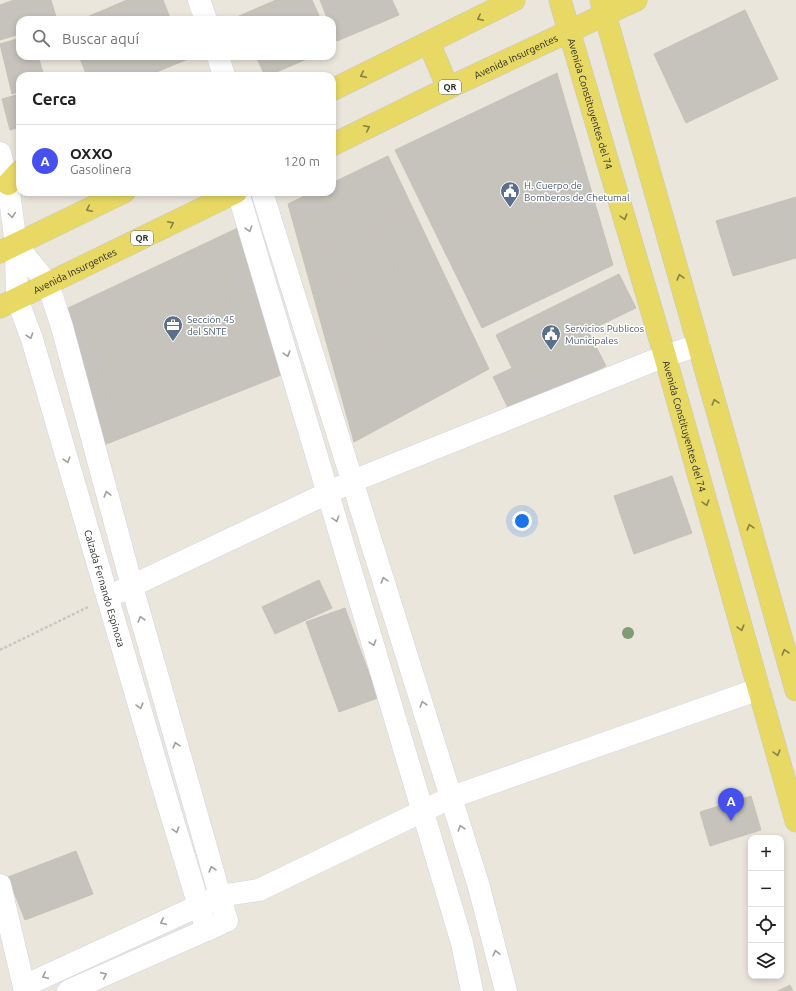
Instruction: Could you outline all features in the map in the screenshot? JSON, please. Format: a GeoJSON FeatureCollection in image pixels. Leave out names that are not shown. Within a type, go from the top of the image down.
{"type":"FeatureCollection","features":[{"type":"Feature","properties":{"kind":"main road"},"geometry":{"type":"LineString","coordinates":[[336,88],[514,0]]}},
{"type":"Feature","properties":{"kind":"main road","name":"Avenida Constituyentes del 74"},"geometry":{"type":"LineString","coordinates":[[560,0],[665,356],[796,821]]}},
{"type":"Feature","properties":{"kind":"main road","name":"Avenida Insurgentes"},"geometry":{"type":"LineString","coordinates":[[336,143],[448,88],[569,32],[604,7],[636,0]]}},
{"type":"Feature","properties":{"kind":"main road"},"geometry":{"type":"LineString","coordinates":[[604,7],[796,690]]}},
{"type":"Feature","properties":{"kind":"main road"},"geometry":{"type":"LineString","coordinates":[[429,43],[448,88]]}},
{"type":"Feature","properties":{"kind":"main road"},"geometry":{"type":"LineString","coordinates":[[8,249],[116,196]]}},
{"type":"Feature","properties":{"kind":"main road","name":"Avenida Insurgentes"},"geometry":{"type":"LineString","coordinates":[[9,303],[229,196]]}},
{"type":"Feature","properties":{"kind":"street"},"geometry":{"type":"LineString","coordinates":[[219,60],[223,72]]}},
{"type":"Feature","properties":{"kind":"street","name":"Calzada Fernando Espinoza"},"geometry":{"type":"LineString","coordinates":[[0,153],[14,178],[8,249],[9,303],[32,339],[168,804],[207,930]]}},
{"type":"Feature","properties":{"kind":"street"},"geometry":{"type":"LineString","coordinates":[[238,196],[462,943],[472,991]]}},
{"type":"Feature","properties":{"kind":"street"},"geometry":{"type":"LineString","coordinates":[[263,196],[452,797],[479,887],[506,991]]}},
{"type":"Feature","properties":{"kind":"street"},"geometry":{"type":"LineString","coordinates":[[8,249],[48,284],[62,327],[132,586],[226,920]]}},
{"type":"Feature","properties":{"kind":"street"},"geometry":{"type":"LineString","coordinates":[[108,597],[353,481],[665,356],[699,345]]}},
{"type":"Feature","properties":{"kind":"street"},"geometry":{"type":"LineString","coordinates":[[132,679],[156,671]]}},
{"type":"Feature","properties":{"kind":"street"},"geometry":{"type":"LineString","coordinates":[[68,991],[207,930],[226,920],[259,890],[452,797],[759,689]]}},
{"type":"Feature","properties":{"kind":"street"},"geometry":{"type":"LineString","coordinates":[[168,804],[190,795]]}},
{"type":"Feature","properties":{"kind":"street"},"geometry":{"type":"LineString","coordinates":[[0,885],[24,989],[220,896],[259,890]]}},
{"type":"Feature","properties":{"kind":"path"},"geometry":{"type":"LineString","coordinates":[[0,650],[108,597]]}},
{"type":"Feature","properties":{"kind":"building"},"geometry":{"type":"Polygon","coordinates":[[[14,0],[51,0],[56,16],[16,16],[16,35],[0,40],[0,5],[14,0]]]}},
{"type":"Feature","properties":{"kind":"building"},"geometry":{"type":"Polygon","coordinates":[[[127,0],[163,0],[169,16],[89,16],[127,0]]]}},
{"type":"Feature","properties":{"kind":"building"},"geometry":{"type":"Polygon","coordinates":[[[276,0],[312,0],[319,16],[239,16],[276,0]]]}},
{"type":"Feature","properties":{"kind":"building"},"geometry":{"type":"Polygon","coordinates":[[[320,0],[392,0],[399,15],[337,41],[336,16],[326,16],[320,0]]]}},
{"type":"Feature","properties":{"kind":"building"},"geometry":{"type":"Polygon","coordinates":[[[745,10],[778,79],[686,123],[654,54],[745,10]]]}},
{"type":"Feature","properties":{"kind":"building"},"geometry":{"type":"Polygon","coordinates":[[[16,39],[16,60],[39,60],[43,72],[16,72],[16,92],[12,94],[0,44],[16,39]]]}},
{"type":"Feature","properties":{"kind":"building"},"geometry":{"type":"Polygon","coordinates":[[[81,60],[186,60],[157,72],[85,72],[81,60]]]}},
{"type":"Feature","properties":{"kind":"building"},"geometry":{"type":"Polygon","coordinates":[[[258,60],[305,60],[276,72],[263,72],[258,60]]]}},
{"type":"Feature","properties":{"kind":"building","name":"H. Cuerpo de Bomberos de Chetumal"},"geometry":{"type":"Polygon","coordinates":[[[557,73],[613,265],[482,328],[395,150],[557,73]]]}},
{"type":"Feature","properties":{"kind":"building"},"geometry":{"type":"Polygon","coordinates":[[[16,95],[16,128],[10,130],[2,99],[16,95]]]}},
{"type":"Feature","properties":{"kind":"building"},"geometry":{"type":"Polygon","coordinates":[[[544,118],[560,152],[505,179],[489,145],[544,118]]]}},
{"type":"Feature","properties":{"kind":"building"},"geometry":{"type":"Polygon","coordinates":[[[388,156],[489,369],[354,442],[288,204],[305,196],[336,196],[336,181],[388,156]]]}},
{"type":"Feature","properties":{"kind":"building"},"geometry":{"type":"Polygon","coordinates":[[[392,189],[403,210],[321,251],[310,230],[392,189]]]}},
{"type":"Feature","properties":{"kind":"building"},"geometry":{"type":"Polygon","coordinates":[[[796,197],[796,258],[733,276],[716,221],[796,197]]]}},
{"type":"Feature","properties":{"kind":"building"},"geometry":{"type":"Polygon","coordinates":[[[558,209],[565,224],[497,257],[490,243],[558,209]]]}},
{"type":"Feature","properties":{"kind":"building"},"geometry":{"type":"Polygon","coordinates":[[[405,213],[411,225],[379,240],[374,227],[405,213]]]}},
{"type":"Feature","properties":{"kind":"building","name":"Sección 45 del SNTE"},"geometry":{"type":"Polygon","coordinates":[[[240,227],[281,375],[104,445],[66,309],[240,227]]]}},
{"type":"Feature","properties":{"kind":"building"},"geometry":{"type":"Polygon","coordinates":[[[377,245],[401,250],[393,277],[348,300],[338,280],[372,262],[377,245]]]}},
{"type":"Feature","properties":{"kind":"building"},"geometry":{"type":"Polygon","coordinates":[[[338,247],[349,270],[334,277],[323,255],[338,247]]]}},
{"type":"Feature","properties":{"kind":"building"},"geometry":{"type":"Polygon","coordinates":[[[487,258],[497,279],[472,292],[461,271],[487,258]]]}},
{"type":"Feature","properties":{"kind":"building"},"geometry":{"type":"Polygon","coordinates":[[[170,273],[204,285],[199,299],[225,308],[230,294],[256,302],[228,384],[154,359],[165,394],[113,411],[85,325],[138,308],[148,338],[170,273]]]}},
{"type":"Feature","properties":{"kind":"building","name":"Servicios Publicos Municipales"},"geometry":{"type":"Polygon","coordinates":[[[619,274],[636,308],[588,331],[606,366],[511,414],[493,377],[512,368],[496,335],[619,274]]]}},
{"type":"Feature","properties":{"kind":"building"},"geometry":{"type":"Polygon","coordinates":[[[428,286],[447,324],[386,353],[368,315],[428,286]]]}},
{"type":"Feature","properties":{"kind":"building"},"geometry":{"type":"Polygon","coordinates":[[[362,328],[381,363],[360,374],[342,339],[362,328]]]}},
{"type":"Feature","properties":{"kind":"building"},"geometry":{"type":"Polygon","coordinates":[[[672,476],[692,533],[634,554],[614,496],[672,476]]]}},
{"type":"Feature","properties":{"kind":"building"},"geometry":{"type":"Polygon","coordinates":[[[319,580],[332,608],[275,634],[262,607],[319,580]]]}},
{"type":"Feature","properties":{"kind":"building"},"geometry":{"type":"Polygon","coordinates":[[[345,608],[378,698],[339,712],[306,622],[345,608]]]}},
{"type":"Feature","properties":{"kind":"building"},"geometry":{"type":"Polygon","coordinates":[[[751,796],[761,830],[710,846],[700,812],[751,796]]]}},
{"type":"Feature","properties":{"kind":"building"},"geometry":{"type":"Polygon","coordinates":[[[76,851],[93,894],[25,920],[8,877],[76,851]]]}},
{"type":"Feature","properties":{"kind":"building"},"geometry":{"type":"Polygon","coordinates":[[[790,985],[793,991],[778,991],[790,985]]]}},
{"type":"Feature","properties":{"kind":"place","name":"H. Cuerpo de Bomberos de Chetumal"},"geometry":{"type":"Point","coordinates":[510,208]}},
{"type":"Feature","properties":{"kind":"place","name":"Sección 45 del SNTE"},"geometry":{"type":"Point","coordinates":[173,342]}},
{"type":"Feature","properties":{"kind":"place","name":"Servicios Publicos Municipales"},"geometry":{"type":"Point","coordinates":[551,351]}},
{"type":"Feature","properties":{"kind":"place","name":"OXXO"},"geometry":{"type":"Point","coordinates":[731,821]}}]}
